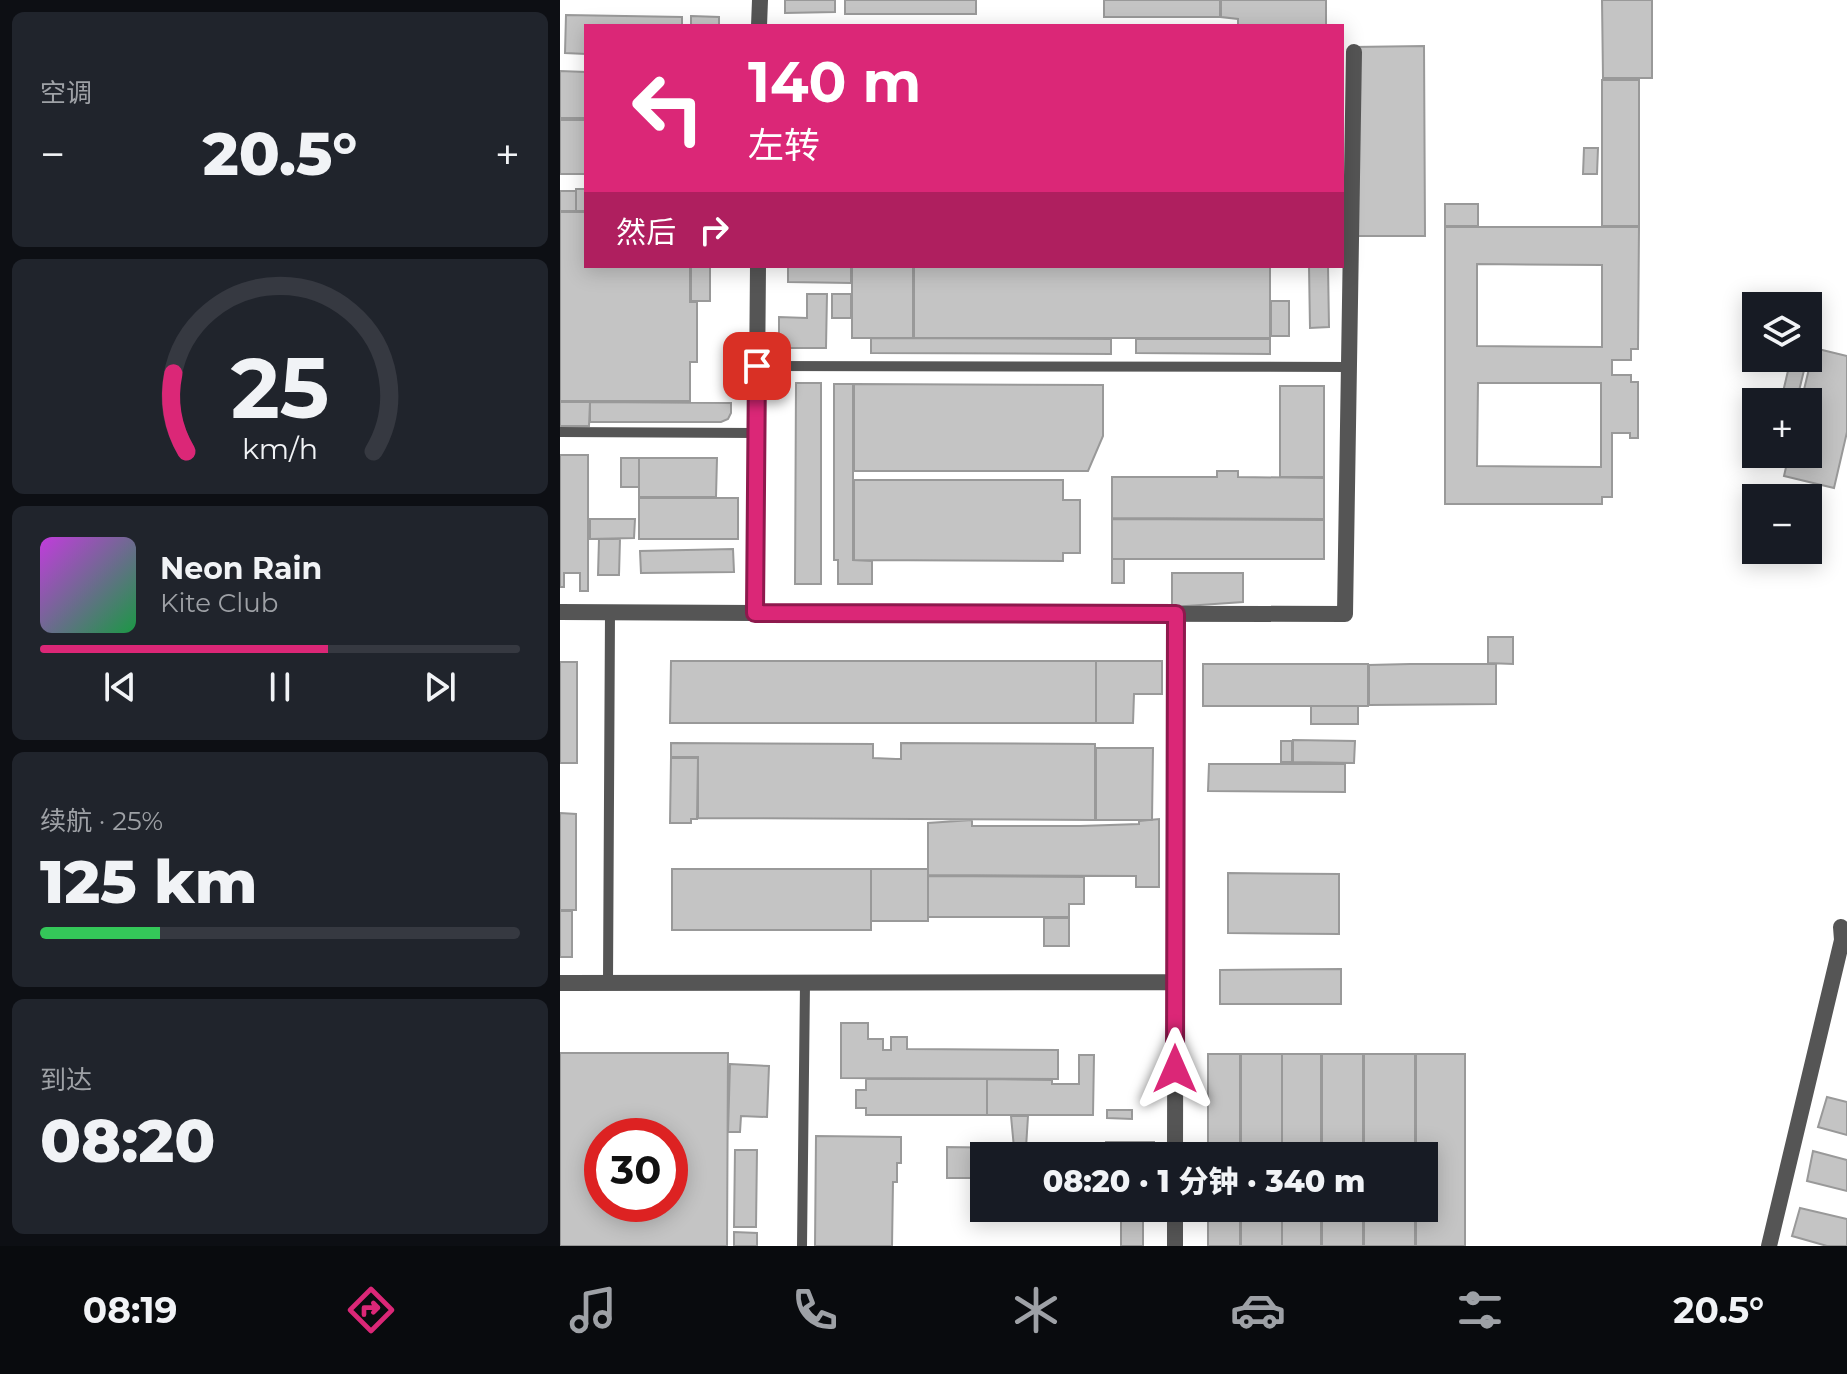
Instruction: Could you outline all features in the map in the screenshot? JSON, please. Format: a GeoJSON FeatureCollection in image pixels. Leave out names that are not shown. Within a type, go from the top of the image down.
{"type":"FeatureCollection","features":[{"type":"Feature","properties":{"kind":"street"},"geometry":{"type":"LineString","coordinates":[[759,24],[760,0]]}},
{"type":"Feature","properties":{"kind":"street"},"geometry":{"type":"LineString","coordinates":[[560,612],[1345,614],[1354,52]]}},
{"type":"Feature","properties":{"kind":"street"},"geometry":{"type":"LineString","coordinates":[[755,613],[758,268]]}},
{"type":"Feature","properties":{"kind":"street"},"geometry":{"type":"LineString","coordinates":[[1175,1142],[1176,614]]}},
{"type":"Feature","properties":{"kind":"street"},"geometry":{"type":"LineString","coordinates":[[1769,1246],[1842,940],[1841,927]]}},
{"type":"Feature","properties":{"kind":"street"},"geometry":{"type":"LineString","coordinates":[[560,983],[1176,982]]}},
{"type":"Feature","properties":{"kind":"street"},"geometry":{"type":"LineString","coordinates":[[1175,1222],[1175,1246]]}},
{"type":"Feature","properties":{"kind":"lane"},"geometry":{"type":"LineString","coordinates":[[757,366],[1349,367]]}},
{"type":"Feature","properties":{"kind":"lane"},"geometry":{"type":"LineString","coordinates":[[560,432],[756,433]]}},
{"type":"Feature","properties":{"kind":"lane"},"geometry":{"type":"LineString","coordinates":[[608,983],[610,613]]}},
{"type":"Feature","properties":{"kind":"lane"},"geometry":{"type":"LineString","coordinates":[[802,1246],[805,983]]}},
{"type":"Feature","properties":{"kind":"building"},"geometry":{"type":"Polygon","coordinates":[[[785,0],[835,0],[835,12],[785,13],[785,0]]]}},
{"type":"Feature","properties":{"kind":"building"},"geometry":{"type":"Polygon","coordinates":[[[845,0],[976,0],[976,14],[845,14],[845,0]]]}},
{"type":"Feature","properties":{"kind":"building"},"geometry":{"type":"Polygon","coordinates":[[[1104,0],[1220,0],[1220,17],[1104,17],[1104,0]]]}},
{"type":"Feature","properties":{"kind":"building"},"geometry":{"type":"Polygon","coordinates":[[[1221,0],[1326,0],[1326,24],[1238,24],[1238,19],[1221,17],[1221,0]]]}},
{"type":"Feature","properties":{"kind":"building"},"geometry":{"type":"Polygon","coordinates":[[[1602,0],[1652,0],[1652,78],[1603,78],[1602,0]]]}},
{"type":"Feature","properties":{"kind":"building"},"geometry":{"type":"Polygon","coordinates":[[[566,15],[682,17],[682,24],[584,24],[584,54],[565,53],[566,15]]]}},
{"type":"Feature","properties":{"kind":"building"},"geometry":{"type":"Polygon","coordinates":[[[691,16],[719,17],[719,24],[691,24],[691,16]]]}},
{"type":"Feature","properties":{"kind":"building"},"geometry":{"type":"Polygon","coordinates":[[[1424,46],[1425,236],[1354,236],[1353,47],[1424,46]]]}},
{"type":"Feature","properties":{"kind":"building"},"geometry":{"type":"Polygon","coordinates":[[[560,71],[584,72],[584,118],[560,118],[560,71]]]}},
{"type":"Feature","properties":{"kind":"building"},"geometry":{"type":"Polygon","coordinates":[[[1602,80],[1639,80],[1639,226],[1602,226],[1602,80]]]}},
{"type":"Feature","properties":{"kind":"building"},"geometry":{"type":"Polygon","coordinates":[[[560,120],[584,120],[584,174],[560,174],[560,120]]]}},
{"type":"Feature","properties":{"kind":"building"},"geometry":{"type":"Polygon","coordinates":[[[1584,148],[1598,148],[1597,174],[1583,174],[1584,148]]]}},
{"type":"Feature","properties":{"kind":"building"},"geometry":{"type":"Polygon","coordinates":[[[576,189],[584,189],[584,211],[576,211],[576,189]]]}},
{"type":"Feature","properties":{"kind":"building"},"geometry":{"type":"Polygon","coordinates":[[[560,191],[576,191],[576,211],[560,211],[560,191]]]}},
{"type":"Feature","properties":{"kind":"building"},"geometry":{"type":"Polygon","coordinates":[[[1445,204],[1478,204],[1478,226],[1445,226],[1445,204]]]}},
{"type":"Feature","properties":{"kind":"building"},"geometry":{"type":"Polygon","coordinates":[[[560,212],[584,212],[584,268],[690,268],[690,302],[697,302],[697,362],[690,362],[690,401],[560,401],[560,212]]]}},
{"type":"Feature","properties":{"kind":"building"},"geometry":{"type":"Polygon","coordinates":[[[1445,227],[1639,227],[1638,349],[1631,349],[1631,360],[1612,360],[1612,375],[1631,375],[1631,382],[1638,382],[1638,438],[1630,438],[1630,433],[1612,433],[1612,497],[1602,497],[1602,504],[1445,504],[1445,227]],[[1477,264],[1477,346],[1602,347],[1602,265],[1477,264]],[[1478,383],[1477,466],[1601,467],[1601,383],[1478,383]]]}},
{"type":"Feature","properties":{"kind":"building"},"geometry":{"type":"Polygon","coordinates":[[[691,268],[710,268],[710,301],[691,301],[691,268]]]}},
{"type":"Feature","properties":{"kind":"building"},"geometry":{"type":"Polygon","coordinates":[[[788,268],[851,268],[851,283],[788,282],[788,268]]]}},
{"type":"Feature","properties":{"kind":"building"},"geometry":{"type":"Polygon","coordinates":[[[852,268],[913,268],[913,338],[852,338],[852,268]]]}},
{"type":"Feature","properties":{"kind":"building"},"geometry":{"type":"Polygon","coordinates":[[[914,268],[1270,268],[1270,338],[914,338],[914,268]]]}},
{"type":"Feature","properties":{"kind":"building"},"geometry":{"type":"Polygon","coordinates":[[[1309,268],[1328,268],[1329,327],[1310,328],[1309,268]]]}},
{"type":"Feature","properties":{"kind":"building"},"geometry":{"type":"Polygon","coordinates":[[[807,294],[827,294],[826,348],[779,348],[779,317],[807,318],[807,294]]]}},
{"type":"Feature","properties":{"kind":"building"},"geometry":{"type":"Polygon","coordinates":[[[832,294],[851,294],[851,318],[832,318],[832,294]]]}},
{"type":"Feature","properties":{"kind":"building"},"geometry":{"type":"Polygon","coordinates":[[[1271,301],[1289,301],[1289,336],[1271,336],[1271,301]]]}},
{"type":"Feature","properties":{"kind":"building"},"geometry":{"type":"Polygon","coordinates":[[[871,338],[1111,339],[1111,354],[871,353],[871,338]]]}},
{"type":"Feature","properties":{"kind":"building"},"geometry":{"type":"Polygon","coordinates":[[[1136,339],[1270,339],[1270,354],[1136,353],[1136,339]]]}},
{"type":"Feature","properties":{"kind":"building"},"geometry":{"type":"Polygon","coordinates":[[[1822,350],[1847,356],[1847,432],[1834,488],[1784,476],[1786,468],[1822,468],[1822,388],[1804,388],[1808,372],[1822,372],[1822,350]]]}},
{"type":"Feature","properties":{"kind":"building"},"geometry":{"type":"Polygon","coordinates":[[[1788,372],[1804,372],[1800,388],[1784,388],[1788,372]]]}},
{"type":"Feature","properties":{"kind":"building"},"geometry":{"type":"Polygon","coordinates":[[[796,383],[821,383],[821,584],[795,584],[796,383]]]}},
{"type":"Feature","properties":{"kind":"building"},"geometry":{"type":"Polygon","coordinates":[[[834,384],[853,384],[853,560],[872,561],[872,584],[838,584],[838,560],[834,560],[834,384]]]}},
{"type":"Feature","properties":{"kind":"building"},"geometry":{"type":"Polygon","coordinates":[[[854,384],[1103,385],[1103,436],[1088,471],[854,471],[854,384]]]}},
{"type":"Feature","properties":{"kind":"building"},"geometry":{"type":"Polygon","coordinates":[[[1280,386],[1324,386],[1324,477],[1280,477],[1280,386]]]}},
{"type":"Feature","properties":{"kind":"building"},"geometry":{"type":"Polygon","coordinates":[[[560,402],[590,402],[589,426],[560,426],[560,402]]]}},
{"type":"Feature","properties":{"kind":"building"},"geometry":{"type":"Polygon","coordinates":[[[590,402],[731,403],[731,413],[728,419],[721,422],[590,422],[590,402]]]}},
{"type":"Feature","properties":{"kind":"building"},"geometry":{"type":"Polygon","coordinates":[[[560,455],[588,455],[588,591],[580,591],[580,573],[564,573],[564,587],[560,587],[560,455]]]}},
{"type":"Feature","properties":{"kind":"building"},"geometry":{"type":"Polygon","coordinates":[[[621,458],[639,458],[639,487],[621,487],[621,458]]]}},
{"type":"Feature","properties":{"kind":"building"},"geometry":{"type":"Polygon","coordinates":[[[639,458],[717,458],[716,497],[639,497],[639,458]]]}},
{"type":"Feature","properties":{"kind":"building"},"geometry":{"type":"Polygon","coordinates":[[[1217,471],[1238,471],[1238,477],[1324,478],[1324,519],[1112,518],[1112,477],[1217,477],[1217,471]]]}},
{"type":"Feature","properties":{"kind":"building"},"geometry":{"type":"Polygon","coordinates":[[[854,480],[1063,480],[1063,500],[1080,500],[1080,553],[1063,553],[1063,561],[854,560],[854,480]]]}},
{"type":"Feature","properties":{"kind":"building"},"geometry":{"type":"Polygon","coordinates":[[[639,498],[738,498],[738,539],[639,539],[639,498]]]}},
{"type":"Feature","properties":{"kind":"building"},"geometry":{"type":"Polygon","coordinates":[[[590,519],[635,519],[634,538],[590,539],[590,519]]]}},
{"type":"Feature","properties":{"kind":"building"},"geometry":{"type":"Polygon","coordinates":[[[1112,519],[1324,520],[1324,559],[1112,559],[1112,519]]]}},
{"type":"Feature","properties":{"kind":"building"},"geometry":{"type":"Polygon","coordinates":[[[599,539],[620,539],[619,575],[598,575],[599,539]]]}},
{"type":"Feature","properties":{"kind":"building"},"geometry":{"type":"Polygon","coordinates":[[[733,549],[734,572],[641,573],[640,551],[733,549]]]}},
{"type":"Feature","properties":{"kind":"building"},"geometry":{"type":"Polygon","coordinates":[[[1112,559],[1124,559],[1124,583],[1112,583],[1112,559]]]}},
{"type":"Feature","properties":{"kind":"building"},"geometry":{"type":"Polygon","coordinates":[[[1172,573],[1243,573],[1243,602],[1172,607],[1172,573]]]}},
{"type":"Feature","properties":{"kind":"building"},"geometry":{"type":"Polygon","coordinates":[[[1488,637],[1513,637],[1513,664],[1488,663],[1488,637]]]}},
{"type":"Feature","properties":{"kind":"building"},"geometry":{"type":"Polygon","coordinates":[[[671,661],[1096,661],[1096,723],[670,723],[671,661]]]}},
{"type":"Feature","properties":{"kind":"building"},"geometry":{"type":"Polygon","coordinates":[[[1096,661],[1162,661],[1162,694],[1134,694],[1133,723],[1096,723],[1096,661]]]}},
{"type":"Feature","properties":{"kind":"building"},"geometry":{"type":"Polygon","coordinates":[[[560,662],[577,662],[577,763],[560,763],[560,662]]]}},
{"type":"Feature","properties":{"kind":"building"},"geometry":{"type":"Polygon","coordinates":[[[1203,664],[1368,664],[1368,706],[1203,706],[1203,664]]]}},
{"type":"Feature","properties":{"kind":"building"},"geometry":{"type":"Polygon","coordinates":[[[1496,664],[1496,704],[1369,705],[1369,665],[1496,664]]]}},
{"type":"Feature","properties":{"kind":"building"},"geometry":{"type":"Polygon","coordinates":[[[1311,706],[1358,706],[1358,724],[1311,724],[1311,706]]]}},
{"type":"Feature","properties":{"kind":"building"},"geometry":{"type":"Polygon","coordinates":[[[1293,740],[1355,741],[1354,763],[1293,762],[1293,740]]]}},
{"type":"Feature","properties":{"kind":"building"},"geometry":{"type":"Polygon","coordinates":[[[1281,741],[1292,741],[1292,762],[1281,762],[1281,741]]]}},
{"type":"Feature","properties":{"kind":"building"},"geometry":{"type":"Polygon","coordinates":[[[671,743],[873,744],[873,758],[896,759],[901,759],[901,743],[1095,744],[1095,820],[698,818],[698,757],[671,757],[671,743]]]}},
{"type":"Feature","properties":{"kind":"building"},"geometry":{"type":"Polygon","coordinates":[[[1096,748],[1153,748],[1152,820],[1096,820],[1096,748]]]}},
{"type":"Feature","properties":{"kind":"building"},"geometry":{"type":"Polygon","coordinates":[[[671,758],[698,758],[697,819],[691,819],[691,823],[670,823],[671,758]]]}},
{"type":"Feature","properties":{"kind":"building"},"geometry":{"type":"Polygon","coordinates":[[[1209,764],[1345,764],[1345,792],[1208,791],[1209,764]]]}},
{"type":"Feature","properties":{"kind":"building"},"geometry":{"type":"Polygon","coordinates":[[[560,813],[576,814],[576,910],[560,910],[560,813]]]}},
{"type":"Feature","properties":{"kind":"building"},"geometry":{"type":"Polygon","coordinates":[[[1159,819],[1159,887],[1136,887],[1136,876],[928,875],[928,823],[972,820],[972,826],[1080,826],[1139,824],[1139,821],[1159,819]]]}},
{"type":"Feature","properties":{"kind":"building"},"geometry":{"type":"Polygon","coordinates":[[[672,869],[871,869],[871,930],[672,930],[672,869]]]}},
{"type":"Feature","properties":{"kind":"building"},"geometry":{"type":"Polygon","coordinates":[[[871,869],[928,869],[928,921],[871,921],[871,869]]]}},
{"type":"Feature","properties":{"kind":"building"},"geometry":{"type":"Polygon","coordinates":[[[1228,873],[1339,874],[1339,934],[1228,933],[1228,873]]]}},
{"type":"Feature","properties":{"kind":"building"},"geometry":{"type":"Polygon","coordinates":[[[928,876],[1084,877],[1084,904],[1069,904],[1069,917],[928,917],[928,876]]]}},
{"type":"Feature","properties":{"kind":"building"},"geometry":{"type":"Polygon","coordinates":[[[560,911],[572,911],[572,957],[560,957],[560,911]]]}},
{"type":"Feature","properties":{"kind":"building"},"geometry":{"type":"Polygon","coordinates":[[[1044,918],[1069,918],[1069,946],[1044,946],[1044,918]]]}},
{"type":"Feature","properties":{"kind":"building"},"geometry":{"type":"Polygon","coordinates":[[[1341,969],[1341,1004],[1220,1004],[1220,970],[1341,969]]]}},
{"type":"Feature","properties":{"kind":"building"},"geometry":{"type":"Polygon","coordinates":[[[841,1023],[868,1023],[868,1039],[883,1039],[883,1050],[891,1050],[891,1037],[907,1037],[907,1049],[1058,1050],[1058,1079],[841,1078],[841,1023]]]}},
{"type":"Feature","properties":{"kind":"building"},"geometry":{"type":"Polygon","coordinates":[[[560,1053],[728,1053],[727,1246],[560,1246],[560,1053]]]}},
{"type":"Feature","properties":{"kind":"building"},"geometry":{"type":"Polygon","coordinates":[[[1208,1054],[1240,1054],[1240,1142],[1208,1142],[1208,1054]]]}},
{"type":"Feature","properties":{"kind":"building"},"geometry":{"type":"Polygon","coordinates":[[[1241,1054],[1282,1054],[1282,1142],[1241,1142],[1241,1054]]]}},
{"type":"Feature","properties":{"kind":"building"},"geometry":{"type":"Polygon","coordinates":[[[1282,1054],[1321,1054],[1321,1142],[1282,1142],[1282,1054]]]}},
{"type":"Feature","properties":{"kind":"building"},"geometry":{"type":"Polygon","coordinates":[[[1322,1054],[1363,1054],[1363,1142],[1322,1142],[1322,1054]]]}},
{"type":"Feature","properties":{"kind":"building"},"geometry":{"type":"Polygon","coordinates":[[[1364,1054],[1415,1054],[1415,1142],[1364,1142],[1364,1054]]]}},
{"type":"Feature","properties":{"kind":"building"},"geometry":{"type":"Polygon","coordinates":[[[1416,1054],[1465,1054],[1465,1246],[1416,1246],[1416,1222],[1438,1222],[1438,1142],[1416,1142],[1416,1054]]]}},
{"type":"Feature","properties":{"kind":"building"},"geometry":{"type":"Polygon","coordinates":[[[1079,1055],[1094,1055],[1093,1115],[987,1115],[987,1079],[1052,1080],[1052,1084],[1079,1084],[1079,1055]]]}},
{"type":"Feature","properties":{"kind":"building"},"geometry":{"type":"Polygon","coordinates":[[[730,1064],[769,1066],[767,1117],[741,1116],[740,1132],[728,1132],[730,1064]]]}},
{"type":"Feature","properties":{"kind":"building"},"geometry":{"type":"Polygon","coordinates":[[[866,1079],[987,1079],[987,1115],[866,1115],[866,1108],[856,1108],[856,1090],[866,1090],[866,1079]]]}},
{"type":"Feature","properties":{"kind":"building"},"geometry":{"type":"Polygon","coordinates":[[[1827,1097],[1847,1102],[1847,1135],[1818,1127],[1827,1097]]]}},
{"type":"Feature","properties":{"kind":"building"},"geometry":{"type":"Polygon","coordinates":[[[1107,1110],[1132,1110],[1132,1119],[1107,1118],[1107,1110]]]}},
{"type":"Feature","properties":{"kind":"building"},"geometry":{"type":"Polygon","coordinates":[[[1011,1116],[1028,1116],[1026,1142],[1013,1142],[1011,1116]]]}},
{"type":"Feature","properties":{"kind":"building"},"geometry":{"type":"Polygon","coordinates":[[[816,1136],[901,1137],[901,1163],[897,1163],[897,1182],[893,1182],[892,1246],[815,1246],[816,1136]]]}},
{"type":"Feature","properties":{"kind":"building"},"geometry":{"type":"Polygon","coordinates":[[[947,1147],[970,1147],[970,1178],[947,1178],[947,1147]]]}},
{"type":"Feature","properties":{"kind":"building"},"geometry":{"type":"Polygon","coordinates":[[[735,1150],[757,1150],[756,1227],[734,1227],[735,1150]]]}},
{"type":"Feature","properties":{"kind":"building"},"geometry":{"type":"Polygon","coordinates":[[[1813,1151],[1847,1160],[1847,1191],[1807,1181],[1813,1151]]]}},
{"type":"Feature","properties":{"kind":"building"},"geometry":{"type":"Polygon","coordinates":[[[1800,1208],[1847,1219],[1847,1246],[1827,1246],[1792,1236],[1800,1208]]]}},
{"type":"Feature","properties":{"kind":"building"},"geometry":{"type":"Polygon","coordinates":[[[1121,1222],[1143,1222],[1143,1246],[1121,1246],[1121,1222]]]}},
{"type":"Feature","properties":{"kind":"building"},"geometry":{"type":"Polygon","coordinates":[[[1208,1222],[1240,1222],[1240,1246],[1208,1246],[1208,1222]]]}},
{"type":"Feature","properties":{"kind":"building"},"geometry":{"type":"Polygon","coordinates":[[[1241,1222],[1282,1222],[1282,1246],[1241,1246],[1241,1222]]]}},
{"type":"Feature","properties":{"kind":"building"},"geometry":{"type":"Polygon","coordinates":[[[1282,1222],[1321,1222],[1321,1246],[1282,1246],[1282,1222]]]}},
{"type":"Feature","properties":{"kind":"building"},"geometry":{"type":"Polygon","coordinates":[[[1322,1222],[1363,1222],[1363,1246],[1322,1246],[1322,1222]]]}},
{"type":"Feature","properties":{"kind":"building"},"geometry":{"type":"Polygon","coordinates":[[[1364,1222],[1415,1222],[1415,1246],[1364,1246],[1364,1222]]]}},
{"type":"Feature","properties":{"kind":"building"},"geometry":{"type":"Polygon","coordinates":[[[734,1232],[757,1233],[757,1246],[734,1246],[734,1232]]]}},
{"type":"Feature","properties":{"kind":"route"},"geometry":{"type":"LineString","coordinates":[[757,366],[755,613],[1176,614],[1175,1069]]}}]}
